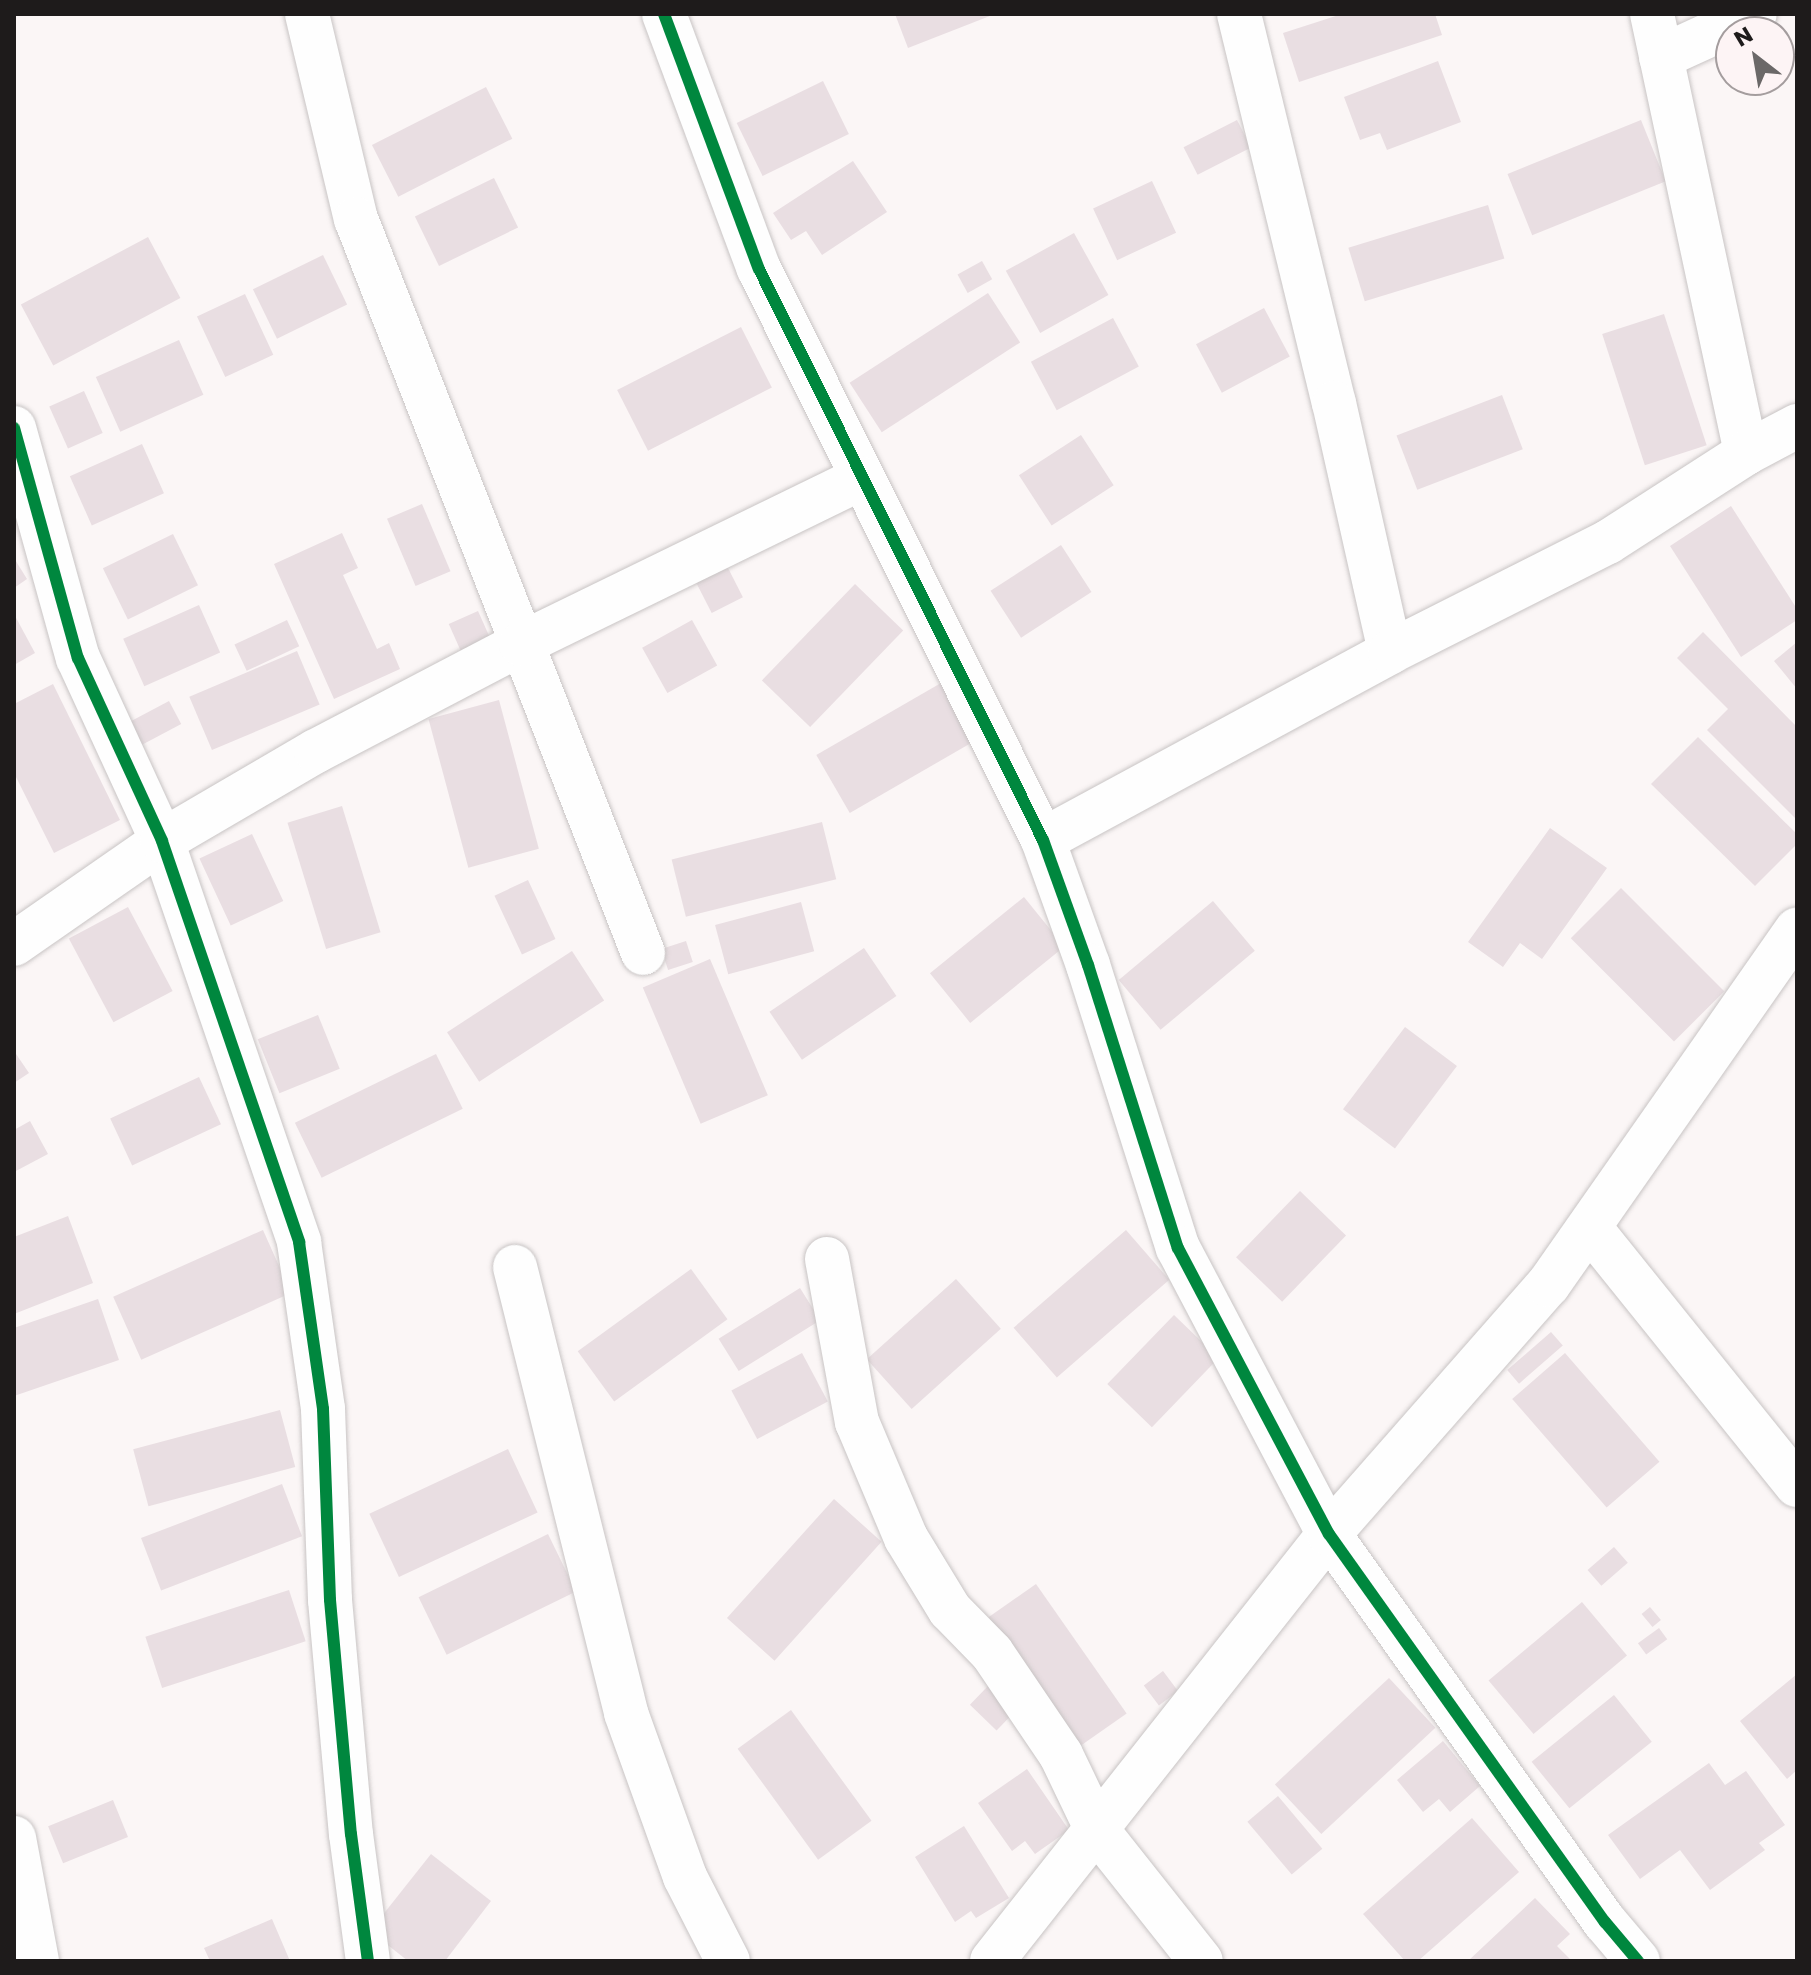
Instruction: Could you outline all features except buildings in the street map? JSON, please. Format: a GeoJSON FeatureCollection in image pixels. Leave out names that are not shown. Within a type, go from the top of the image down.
{"type":"FeatureCollection","features":[{"type":"Feature","properties":{"kind":"street"},"geometry":{"type":"LineString","coordinates":[[307,14],[356,219],[643,953]]}},
{"type":"Feature","properties":{"kind":"street"},"geometry":{"type":"LineString","coordinates":[[664,14],[759,269],[1043,840],[1088,965],[1178,1248],[1329,1534],[1605,1922],[1638,1961]]}},
{"type":"Feature","properties":{"kind":"street"},"geometry":{"type":"LineString","coordinates":[[1239,14],[1323,358],[1390,652]]}},
{"type":"Feature","properties":{"kind":"street"},"geometry":{"type":"LineString","coordinates":[[1652,14],[1746,453]]}},
{"type":"Feature","properties":{"kind":"street"},"geometry":{"type":"LineString","coordinates":[[1661,57],[1755,14]]}},
{"type":"Feature","properties":{"kind":"street"},"geometry":{"type":"LineString","coordinates":[[1043,840],[1390,652],[1608,542],[1746,453],[1797,426]]}},
{"type":"Feature","properties":{"kind":"street"},"geometry":{"type":"LineString","coordinates":[[14,428],[78,658],[162,841],[299,1242],[323,1409],[330,1600],[351,1834],[368,1961]]}},
{"type":"Feature","properties":{"kind":"street"},"geometry":{"type":"LineString","coordinates":[[14,944],[162,841],[316,751],[521,644],[861,478]]}},
{"type":"Feature","properties":{"kind":"street"},"geometry":{"type":"LineString","coordinates":[[992,1961],[1329,1534],[1548,1285],[1797,929]]}},
{"type":"Feature","properties":{"kind":"street"},"geometry":{"type":"LineString","coordinates":[[1590,1228],[1797,1485]]}},
{"type":"Feature","properties":{"kind":"street"},"geometry":{"type":"LineString","coordinates":[[827,1259],[857,1422],[906,1538],[950,1610],[992,1653],[1061,1755],[1097,1830],[1201,1961]]}},
{"type":"Feature","properties":{"kind":"street"},"geometry":{"type":"LineString","coordinates":[[515,1267],[626,1713],[685,1877],[728,1961]]}},
{"type":"Feature","properties":{"kind":"street"},"geometry":{"type":"LineString","coordinates":[[14,1838],[37,1961]]}},
{"type":"Feature","properties":{"kind":"cycle path"},"geometry":{"type":"LineString","coordinates":[[664,14],[759,269],[1043,840],[1088,965],[1178,1248],[1329,1534],[1605,1922],[1638,1961]]}},
{"type":"Feature","properties":{"kind":"cycle path"},"geometry":{"type":"LineString","coordinates":[[14,428],[78,658],[162,841],[299,1242],[323,1409],[330,1600],[351,1834],[368,1961]]}}]}
